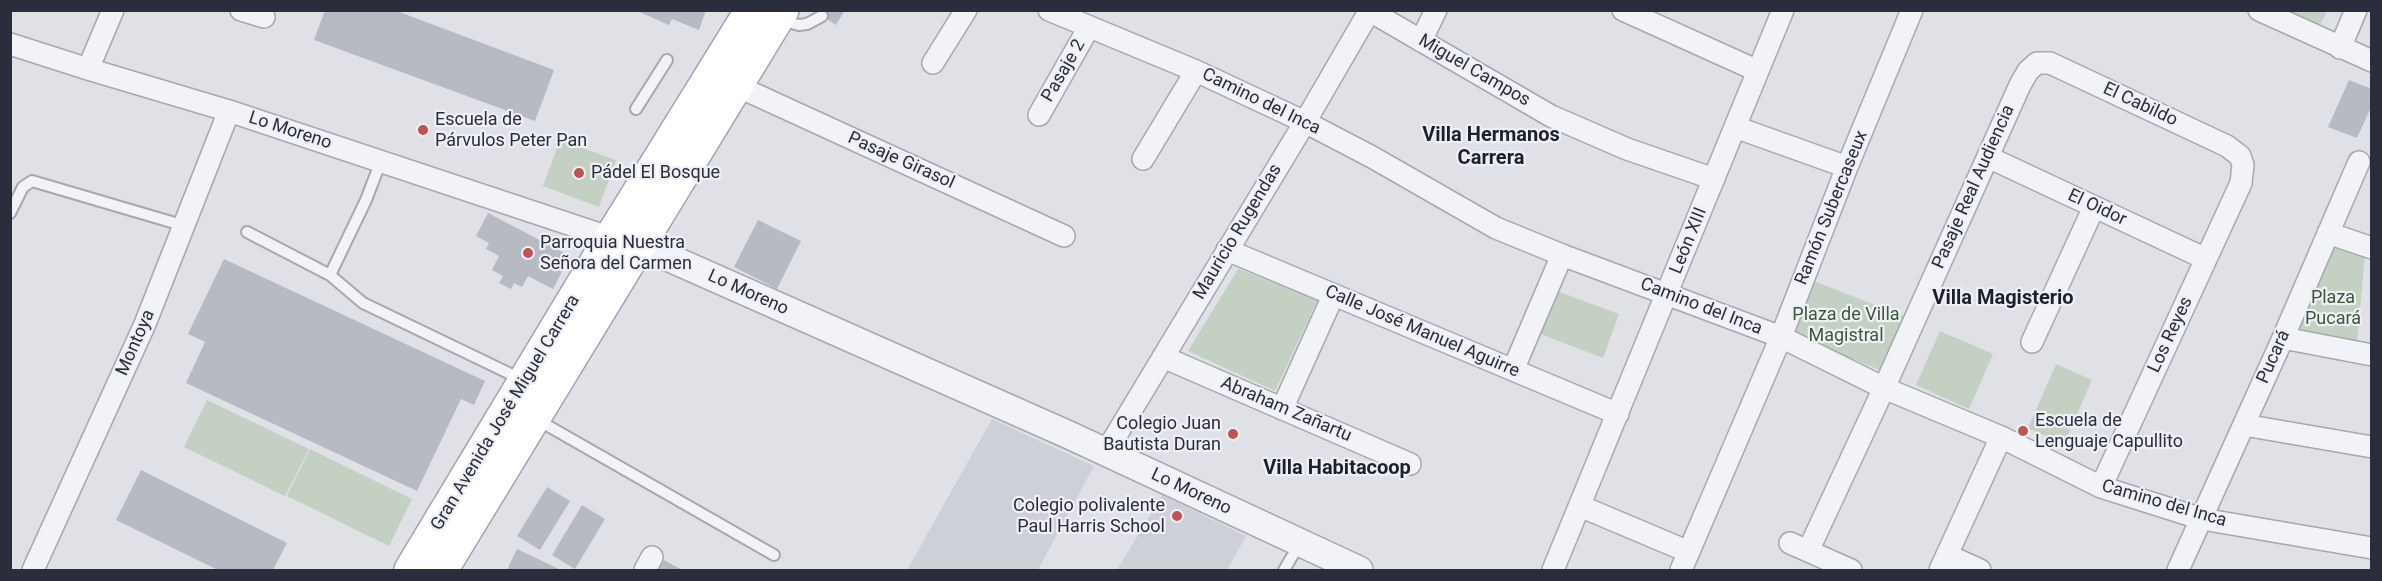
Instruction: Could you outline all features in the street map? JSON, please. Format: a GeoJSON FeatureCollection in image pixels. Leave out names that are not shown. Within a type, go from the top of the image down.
{"type":"FeatureCollection","features":[{"type":"Feature","properties":{"kind":"main road","name":"Gran Avenida José Miguel Carrera"},"geometry":{"type":"LineString","coordinates":[[411,570],[524,381],[737,86],[770,13]]}},
{"type":"Feature","properties":{"kind":"main road","name":"Gran Avenida José Miguel Carrera"},"geometry":{"type":"LineString","coordinates":[[445,569],[533,417],[624,241],[770,13]]}},
{"type":"Feature","properties":{"kind":"street"},"geometry":{"type":"LineString","coordinates":[[88,69],[113,10]]}},
{"type":"Feature","properties":{"kind":"street"},"geometry":{"type":"LineString","coordinates":[[241,10],[264,17]]}},
{"type":"Feature","properties":{"kind":"street"},"geometry":{"type":"LineString","coordinates":[[933,63],[966,10]]}},
{"type":"Feature","properties":{"kind":"street","name":"Camino del Inca"},"geometry":{"type":"LineString","coordinates":[[1049,10],[1196,71],[1305,122],[1372,157],[1487,223],[1562,255],[1781,337],[1884,388],[2001,437],[2101,487],[2202,519],[2372,548]]}},
{"type":"Feature","properties":{"kind":"street"},"geometry":{"type":"LineString","coordinates":[[1421,41],[1436,10]]}},
{"type":"Feature","properties":{"kind":"street"},"geometry":{"type":"LineString","coordinates":[[1623,10],[1758,71]]}},
{"type":"Feature","properties":{"kind":"street","name":"León XIII"},"geometry":{"type":"LineString","coordinates":[[1553,570],[1783,10]]}},
{"type":"Feature","properties":{"kind":"street","name":"Ramón Subercaseux"},"geometry":{"type":"LineString","coordinates":[[1685,561],[1781,337],[1847,167],[1912,10]]}},
{"type":"Feature","properties":{"kind":"street"},"geometry":{"type":"LineString","coordinates":[[2259,10],[2372,62]]}},
{"type":"Feature","properties":{"kind":"street"},"geometry":{"type":"LineString","coordinates":[[2340,48],[2356,10]]}},
{"type":"Feature","properties":{"kind":"street","name":"Miguel Campos"},"geometry":{"type":"LineString","coordinates":[[1370,11],[1551,116],[1628,149],[1714,179]]}},
{"type":"Feature","properties":{"kind":"street","name":"Mauricio Rugendas"},"geometry":{"type":"LineString","coordinates":[[1106,452],[1370,11]]}},
{"type":"Feature","properties":{"kind":"street","name":"Pasaje 2"},"geometry":{"type":"LineString","coordinates":[[1039,115],[1089,27]]}},
{"type":"Feature","properties":{"kind":"street","name":"Lo Moreno"},"geometry":{"type":"LineString","coordinates":[[10,44],[229,111],[624,241],[1106,452],[1359,570]]}},
{"type":"Feature","properties":{"kind":"street","name":"El Cabildo"},"geometry":{"type":"LineString","coordinates":[[2020,84],[2028,71],[2037,63],[2050,63],[2227,146],[2240,156],[2243,165],[2241,183]]}},
{"type":"Feature","properties":{"kind":"street"},"geometry":{"type":"LineString","coordinates":[[1143,159],[1196,71]]}},
{"type":"Feature","properties":{"kind":"street","name":"Pasaje Real Audiencia"},"geometry":{"type":"LineString","coordinates":[[1851,570],[1799,547],[1884,388],[2020,84]]}},
{"type":"Feature","properties":{"kind":"street","name":"Pasaje Girasol"},"geometry":{"type":"LineString","coordinates":[[737,86],[1064,236]]}},
{"type":"Feature","properties":{"kind":"street","name":"Montoya"},"geometry":{"type":"LineString","coordinates":[[33,570],[146,324],[229,111]]}},
{"type":"Feature","properties":{"kind":"street"},"geometry":{"type":"LineString","coordinates":[[1736,127],[1847,167]]}},
{"type":"Feature","properties":{"kind":"street","name":"El Oidor"},"geometry":{"type":"LineString","coordinates":[[1988,157],[2206,259]]}},
{"type":"Feature","properties":{"kind":"street","name":"Pucará"},"geometry":{"type":"LineString","coordinates":[[2178,570],[2283,339],[2358,162]]}},
{"type":"Feature","properties":{"kind":"street","name":"Los Reyes"},"geometry":{"type":"LineString","coordinates":[[2101,487],[2241,183]]}},
{"type":"Feature","properties":{"kind":"street"},"geometry":{"type":"LineString","coordinates":[[2032,342],[2094,207]]}},
{"type":"Feature","properties":{"kind":"street"},"geometry":{"type":"LineString","coordinates":[[2328,233],[2372,248]]}},
{"type":"Feature","properties":{"kind":"street","name":"Calle José Manuel Aguirre"},"geometry":{"type":"LineString","coordinates":[[1227,250],[1618,414]]}},
{"type":"Feature","properties":{"kind":"street"},"geometry":{"type":"LineString","coordinates":[[1513,370],[1562,255]]}},
{"type":"Feature","properties":{"kind":"street"},"geometry":{"type":"LineString","coordinates":[[1282,409],[1333,296]]}},
{"type":"Feature","properties":{"kind":"street"},"geometry":{"type":"LineString","coordinates":[[2283,339],[2372,355]]}},
{"type":"Feature","properties":{"kind":"street","name":"Abraham Zañartu"},"geometry":{"type":"LineString","coordinates":[[1162,357],[1410,464]]}},
{"type":"Feature","properties":{"kind":"street"},"geometry":{"type":"LineString","coordinates":[[2244,425],[2372,447]]}},
{"type":"Feature","properties":{"kind":"street"},"geometry":{"type":"LineString","coordinates":[[1980,570],[1943,563],[2001,437]]}},
{"type":"Feature","properties":{"kind":"street"},"geometry":{"type":"LineString","coordinates":[[1580,506],[1685,561]]}},
{"type":"Feature","properties":{"kind":"lane"},"geometry":{"type":"LineString","coordinates":[[770,13],[791,25],[815,21],[822,16]]}},
{"type":"Feature","properties":{"kind":"lane"},"geometry":{"type":"LineString","coordinates":[[636,109],[667,60]]}},
{"type":"Feature","properties":{"kind":"lane"},"geometry":{"type":"LineString","coordinates":[[330,275],[366,200],[381,161]]}},
{"type":"Feature","properties":{"kind":"lane"},"geometry":{"type":"LineString","coordinates":[[10,213],[22,187],[32,181],[186,226]]}},
{"type":"Feature","properties":{"kind":"lane"},"geometry":{"type":"LineString","coordinates":[[247,232],[330,275],[363,303],[524,381]]}},
{"type":"Feature","properties":{"kind":"lane"},"geometry":{"type":"LineString","coordinates":[[533,417],[774,555]]}},
{"type":"Feature","properties":{"kind":"lane"},"geometry":{"type":"LineString","coordinates":[[1284,570],[1300,543]]}},
{"type":"Feature","properties":{"kind":"shaded area"},"geometry":{"type":"Polygon","coordinates":[[[992,419],[1094,466],[1038,570],[907,570],[992,419]]]}},
{"type":"Feature","properties":{"kind":"shaded area","name":"Colegio polivalente Paul Harris School"},"geometry":{"type":"Polygon","coordinates":[[[1162,495],[1246,536],[1227,570],[1117,570],[1162,495]]]}},
{"type":"Feature","properties":{"kind":"green space"},"geometry":{"type":"Polygon","coordinates":[[[2279,11],[2327,11],[2318,29],[2279,11]]]}},
{"type":"Feature","properties":{"kind":"green space","name":"Pádel El Bosque"},"geometry":{"type":"Polygon","coordinates":[[[560,140],[616,160],[599,207],[543,186],[560,140]]]}},
{"type":"Feature","properties":{"kind":"green space","name":"Plaza Pucará"},"geometry":{"type":"Polygon","coordinates":[[[2332,244],[2365,254],[2357,343],[2293,331],[2332,244]]]}},
{"type":"Feature","properties":{"kind":"green space"},"geometry":{"type":"Polygon","coordinates":[[[1238,269],[1318,299],[1275,391],[1188,351],[1238,269]]]}},
{"type":"Feature","properties":{"kind":"green space","name":"Plaza de Villa Magistral"},"geometry":{"type":"Polygon","coordinates":[[[1809,279],[1905,317],[1882,371],[1787,332],[1809,279]]]}},
{"type":"Feature","properties":{"kind":"green space"},"geometry":{"type":"Polygon","coordinates":[[[1554,290],[1619,314],[1603,358],[1538,333],[1554,290]]]}},
{"type":"Feature","properties":{"kind":"green space"},"geometry":{"type":"Polygon","coordinates":[[[1940,331],[1993,354],[1969,409],[1916,385],[1940,331]]]}},
{"type":"Feature","properties":{"kind":"green space"},"geometry":{"type":"Polygon","coordinates":[[[2056,364],[2092,380],[2064,444],[2028,428],[2056,364]]]}},
{"type":"Feature","properties":{"kind":"green space"},"geometry":{"type":"Polygon","coordinates":[[[207,400],[309,449],[285,496],[184,447],[207,400]]]}},
{"type":"Feature","properties":{"kind":"green space"},"geometry":{"type":"Polygon","coordinates":[[[310,449],[412,499],[389,546],[287,496],[310,449]]]}},
{"type":"Feature","properties":{"kind":"building"},"geometry":{"type":"Polygon","coordinates":[[[325,10],[394,10],[554,70],[535,121],[314,40],[325,10]]]}},
{"type":"Feature","properties":{"kind":"building"},"geometry":{"type":"Polygon","coordinates":[[[635,10],[706,10],[699,30],[672,19],[669,25],[635,10]]]}},
{"type":"Feature","properties":{"kind":"building"},"geometry":{"type":"Polygon","coordinates":[[[813,10],[845,10],[836,25],[813,10]]]}},
{"type":"Feature","properties":{"kind":"building"},"geometry":{"type":"Polygon","coordinates":[[[2349,80],[2372,89],[2372,105],[2357,138],[2328,127],[2349,80]]]}},
{"type":"Feature","properties":{"kind":"building","name":"Parroquia Nuestra Señora del Carmen"},"geometry":{"type":"Polygon","coordinates":[[[488,213],[570,256],[553,289],[528,276],[522,287],[514,283],[511,289],[499,283],[503,276],[492,270],[499,256],[486,249],[489,243],[476,236],[488,213]]]}},
{"type":"Feature","properties":{"kind":"building"},"geometry":{"type":"Polygon","coordinates":[[[758,220],[801,241],[777,289],[734,267],[758,220]]]}},
{"type":"Feature","properties":{"kind":"building"},"geometry":{"type":"Polygon","coordinates":[[[224,259],[485,381],[474,405],[461,399],[417,491],[186,383],[205,342],[188,334],[224,259]]]}},
{"type":"Feature","properties":{"kind":"building"},"geometry":{"type":"Polygon","coordinates":[[[141,470],[287,543],[273,570],[218,570],[116,520],[141,470]]]}},
{"type":"Feature","properties":{"kind":"building"},"geometry":{"type":"Polygon","coordinates":[[[547,487],[570,501],[540,550],[517,536],[547,487]]]}},
{"type":"Feature","properties":{"kind":"building"},"geometry":{"type":"Polygon","coordinates":[[[582,505],[605,519],[575,569],[552,555],[582,505]]]}},
{"type":"Feature","properties":{"kind":"building"},"geometry":{"type":"Polygon","coordinates":[[[517,549],[561,570],[507,570],[517,549]]]}},
{"type":"Feature","properties":{"kind":"building"},"geometry":{"type":"Polygon","coordinates":[[[664,560],[682,570],[658,570],[664,560]]]}},
{"type":"Feature","properties":{"kind":"place","name":"Escuela de Párvulos Peter Pan"},"geometry":{"type":"Point","coordinates":[423,130]}},
{"type":"Feature","properties":{"kind":"place","name":"Pádel El Bosque"},"geometry":{"type":"Point","coordinates":[579,173]}},
{"type":"Feature","properties":{"kind":"place","name":"Parroquia Nuestra Señora del Carmen"},"geometry":{"type":"Point","coordinates":[528,253]}},
{"type":"Feature","properties":{"kind":"place","name":"Escuela de Lenguaje Capullito"},"geometry":{"type":"Point","coordinates":[2023,431]}},
{"type":"Feature","properties":{"kind":"place","name":"Colegio Juan Bautista Duran"},"geometry":{"type":"Point","coordinates":[1233,434]}},
{"type":"Feature","properties":{"kind":"place","name":"Colegio polivalente Paul Harris School"},"geometry":{"type":"Point","coordinates":[1177,516]}},
{"type":"Feature","properties":{"kind":"district","name":"Villa Hermanos Carrera"},"geometry":{"type":"Point","coordinates":[1491,148]}},
{"type":"Feature","properties":{"kind":"district","name":"Villa Magisterio"},"geometry":{"type":"Point","coordinates":[2003,299]}},
{"type":"Feature","properties":{"kind":"district","name":"Villa Habitacoop"},"geometry":{"type":"Point","coordinates":[1337,469]}}]}
